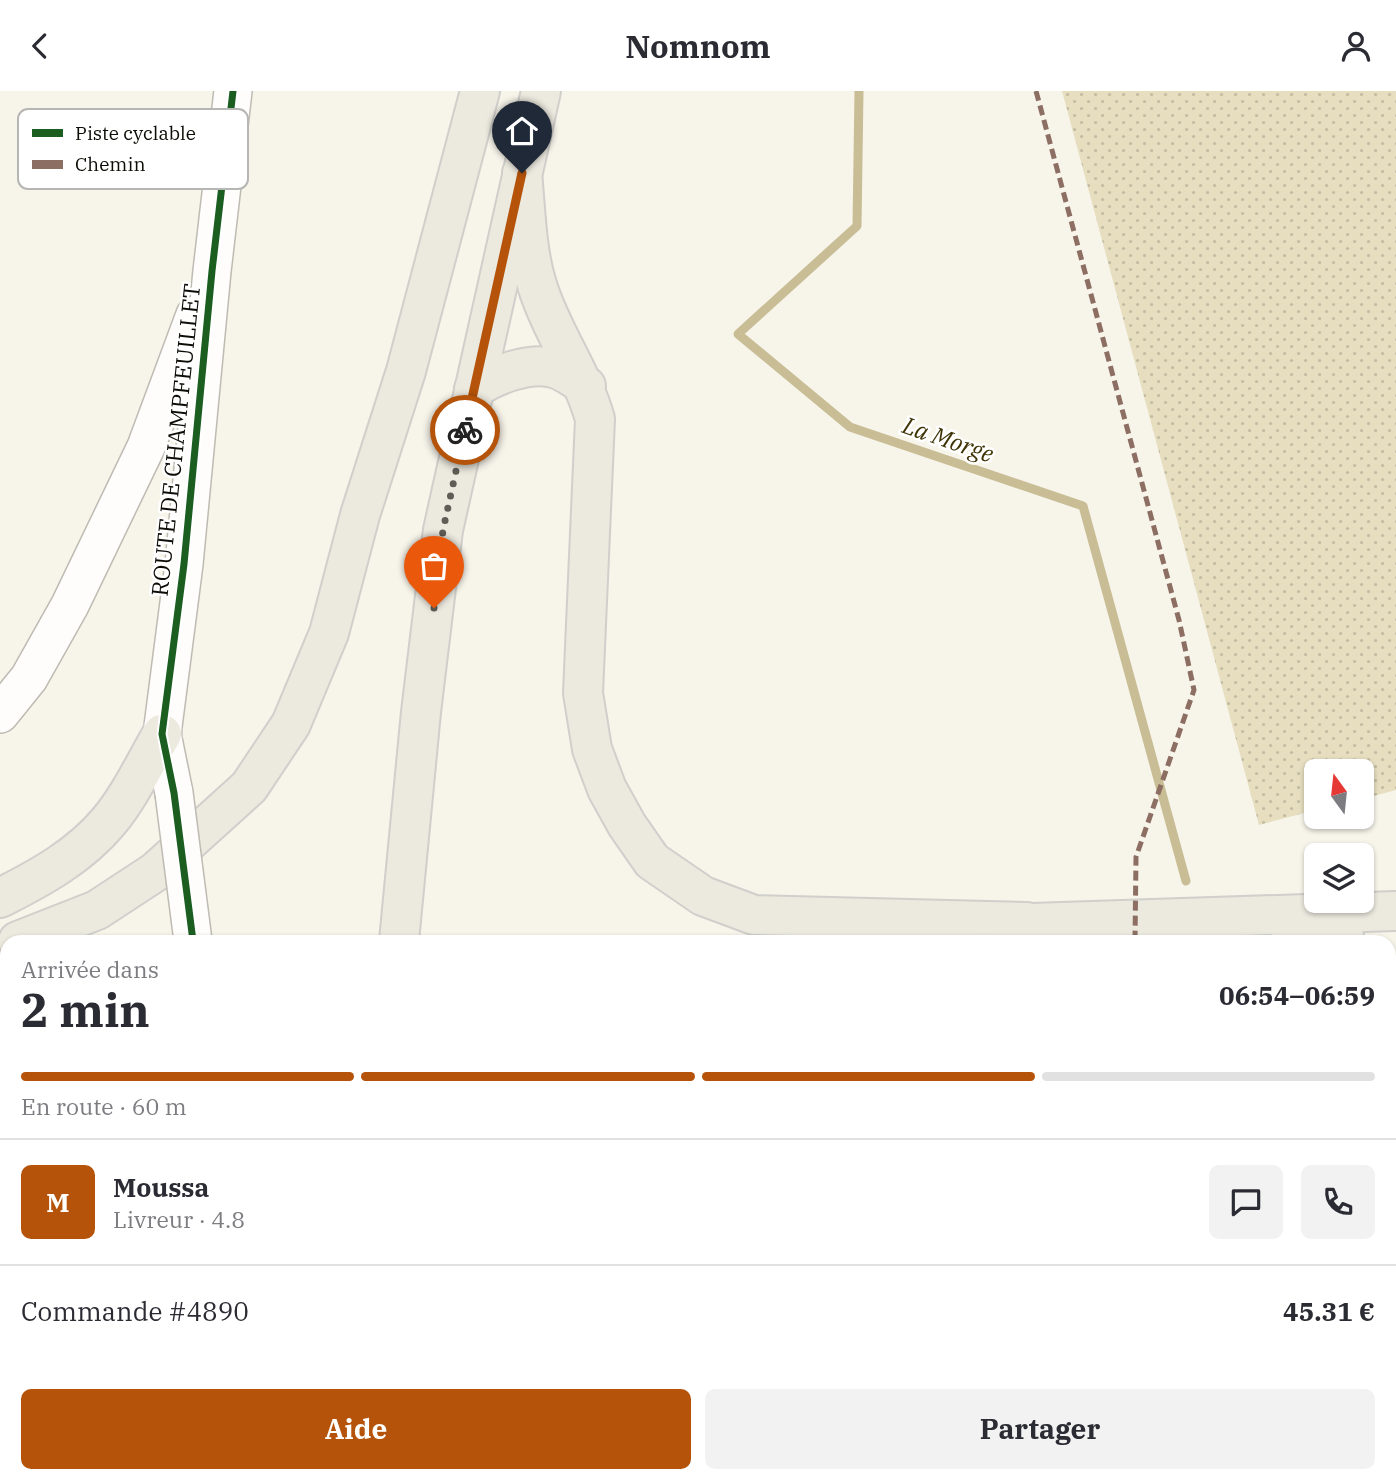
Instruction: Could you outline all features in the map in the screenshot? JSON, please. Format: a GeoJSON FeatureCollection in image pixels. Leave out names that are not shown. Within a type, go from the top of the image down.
{"type":"FeatureCollection","features":[{"type":"Feature","properties":{"kind":"main road"},"geometry":{"type":"LineString","coordinates":[[33,935],[97,910],[155,872],[248,787],[291,724],[329,632],[360,515],[406,371],[480,91]]}},
{"type":"Feature","properties":{"kind":"main road"},"geometry":{"type":"LineString","coordinates":[[400,935],[421,712],[442,543],[541,91]]}},
{"type":"Feature","properties":{"kind":"main road"},"geometry":{"type":"LineString","coordinates":[[522,173],[530,255],[538,289],[553,327],[586,386],[595,419],[583,693],[592,749],[607,789],[627,825],[652,861],[703,896],[754,915],[1027,922]]}},
{"type":"Feature","properties":{"kind":"main road"},"geometry":{"type":"LineString","coordinates":[[474,389],[491,377],[516,369],[542,368],[555,368],[586,386]]}},
{"type":"Feature","properties":{"kind":"main road"},"geometry":{"type":"LineString","coordinates":[[0,898],[42,877],[77,853],[109,821],[162,734]]}},
{"type":"Feature","properties":{"kind":"main road"},"geometry":{"type":"LineString","coordinates":[[856,935],[1027,922],[1396,911]]}},
{"type":"Feature","properties":{"kind":"street","name":"ROUTE DE CHAMPFEUILLET"},"geometry":{"type":"LineString","coordinates":[[231,109],[233,91]]}},
{"type":"Feature","properties":{"kind":"street","name":"ROUTE DE CHAMPFEUILLET"},"geometry":{"type":"LineString","coordinates":[[193,935],[174,793],[162,734],[184,564],[222,189]]}},
{"type":"Feature","properties":{"kind":"street"},"geometry":{"type":"LineString","coordinates":[[0,714],[29,678],[70,605],[146,447],[212,271]]}},
{"type":"Feature","properties":{"kind":"shaded area"},"geometry":{"type":"Polygon","coordinates":[[[1062,91],[1396,91],[1396,790],[1374,796],[1374,759],[1304,759],[1304,813],[1259,825],[1062,91]]]}},
{"type":"Feature","properties":{"kind":"waterway","name":"La Morge"},"geometry":{"type":"LineString","coordinates":[[859,91],[857,226],[738,334],[850,427],[1083,506],[1186,881]]}},
{"type":"Feature","properties":{"kind":"marked path"},"geometry":{"type":"LineString","coordinates":[[1036,91],[1179,620],[1194,690],[1136,857],[1135,935]]}},
{"type":"Feature","properties":{"kind":"cycle path"},"geometry":{"type":"LineString","coordinates":[[231,109],[233,91]]}},
{"type":"Feature","properties":{"kind":"cycle path"},"geometry":{"type":"LineString","coordinates":[[192,935],[174,793],[162,734],[184,564],[222,189]]}},
{"type":"Feature","properties":{"kind":"way so far"},"geometry":{"type":"LineString","coordinates":[[434,608],[443,530],[465,430]]}},
{"type":"Feature","properties":{"kind":"route"},"geometry":{"type":"LineString","coordinates":[[465,430],[522,173]]}}]}
